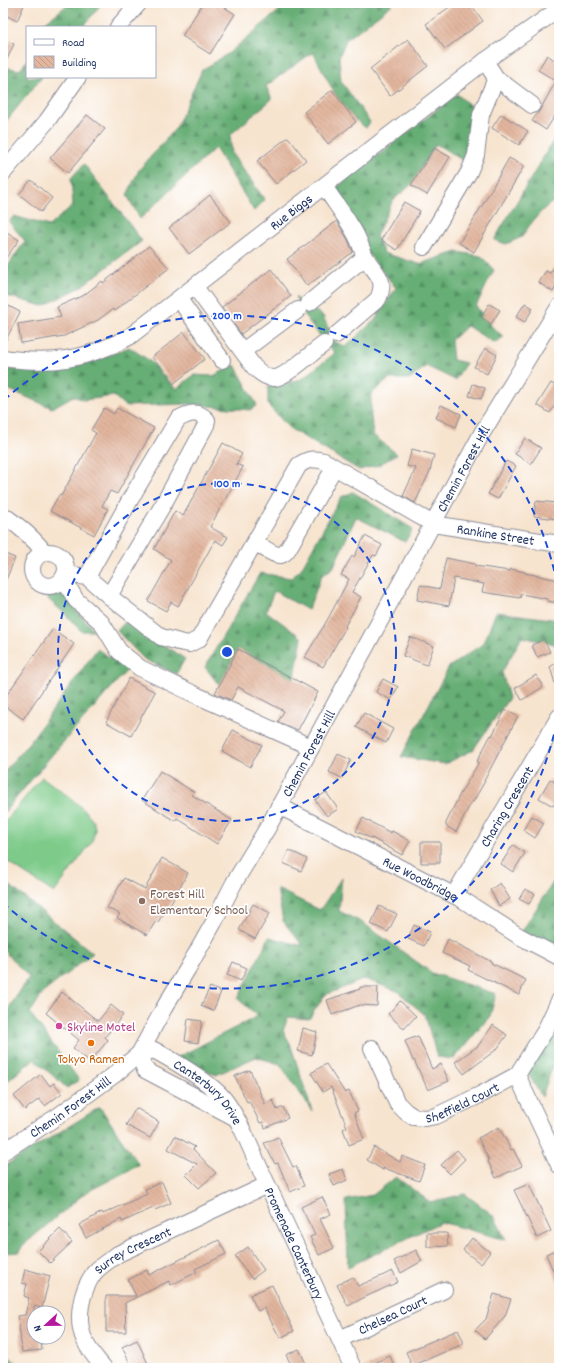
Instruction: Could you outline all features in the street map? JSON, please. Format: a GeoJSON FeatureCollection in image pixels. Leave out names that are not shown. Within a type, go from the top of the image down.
{"type":"FeatureCollection","features":[{"type":"Feature","properties":{"kind":"street"},"geometry":{"type":"LineString","coordinates":[[119,26],[139,3]]}},
{"type":"Feature","properties":{"kind":"street","name":"Rue Biggs"},"geometry":{"type":"LineString","coordinates":[[3,358],[38,362],[78,358],[114,345],[129,337],[485,61],[559,9]]}},
{"type":"Feature","properties":{"kind":"street"},"geometry":{"type":"LineString","coordinates":[[485,61],[496,78],[532,104]]}},
{"type":"Feature","properties":{"kind":"street"},"geometry":{"type":"LineString","coordinates":[[3,173],[47,121],[77,78]]}},
{"type":"Feature","properties":{"kind":"street"},"geometry":{"type":"LineString","coordinates":[[424,247],[469,172],[476,154],[481,115],[496,78]]}},
{"type":"Feature","properties":{"kind":"street"},"geometry":{"type":"LineString","coordinates":[[195,287],[258,371],[269,378],[279,377],[285,374],[330,340],[374,304],[381,293],[380,279],[377,272],[365,257],[360,242],[352,227],[324,186]]}},
{"type":"Feature","properties":{"kind":"street"},"geometry":{"type":"LineString","coordinates":[[243,351],[304,306],[365,257]]}},
{"type":"Feature","properties":{"kind":"street"},"geometry":{"type":"LineString","coordinates":[[179,299],[222,360]]}},
{"type":"Feature","properties":{"kind":"street","name":"Chemin Forest Hill"},"geometry":{"type":"LineString","coordinates":[[3,1152],[58,1116],[114,1075],[139,1054],[234,883],[279,806],[482,433],[559,307]]}},
{"type":"Feature","properties":{"kind":"street"},"geometry":{"type":"LineString","coordinates":[[87,577],[178,419],[190,413],[197,413],[203,416],[207,420],[206,425],[164,503],[109,596]]}},
{"type":"Feature","properties":{"kind":"street"},"geometry":{"type":"LineString","coordinates":[[64,576],[87,577],[161,637],[189,644],[199,639],[299,465],[307,460],[317,459],[433,524]]}},
{"type":"Feature","properties":{"kind":"street"},"geometry":{"type":"LineString","coordinates":[[254,542],[275,554],[280,555],[284,553],[288,549],[334,468]]}},
{"type":"Feature","properties":{"kind":"street"},"geometry":{"type":"LineString","coordinates":[[3,515],[32,537],[44,552]]}},
{"type":"Feature","properties":{"kind":"street","name":"Rankine Street"},"geometry":{"type":"LineString","coordinates":[[433,524],[559,544]]}},
{"type":"Feature","properties":{"kind":"street"},"geometry":{"type":"LineString","coordinates":[[64,576],[59,582],[44,585],[36,579],[33,574],[33,563],[36,558],[44,552],[52,552],[62,558],[65,563],[64,576],[76,600],[101,622],[119,650],[140,668],[311,747]]}},
{"type":"Feature","properties":{"kind":"street","name":"Charing Crescent"},"geometry":{"type":"LineString","coordinates":[[454,896],[559,717]]}},
{"type":"Feature","properties":{"kind":"street","name":"Rue Woodbridge"},"geometry":{"type":"LineString","coordinates":[[279,806],[454,896],[519,936],[559,957]]}},
{"type":"Feature","properties":{"kind":"street"},"geometry":{"type":"LineString","coordinates":[[559,1001],[545,1031],[517,1075],[559,1165]]}},
{"type":"Feature","properties":{"kind":"street","name":"Sheffield Court"},"geometry":{"type":"LineString","coordinates":[[372,1048],[397,1103],[406,1112],[414,1117],[425,1118],[436,1116],[517,1075]]}},
{"type":"Feature","properties":{"kind":"street","name":"Canterbury Drive"},"geometry":{"type":"LineString","coordinates":[[139,1054],[145,1070],[236,1118]]}},
{"type":"Feature","properties":{"kind":"street","name":"Promenade Canterbury"},"geometry":{"type":"LineString","coordinates":[[236,1118],[353,1368]]}},
{"type":"Feature","properties":{"kind":"street","name":"Surrey Crescent"},"geometry":{"type":"LineString","coordinates":[[104,1368],[93,1356],[84,1340],[80,1323],[81,1306],[85,1290],[94,1273],[118,1254],[267,1185]]}},
{"type":"Feature","properties":{"kind":"street","name":"Chelsea Court"},"geometry":{"type":"LineString","coordinates":[[340,1339],[444,1290]]}},
{"type":"Feature","properties":{"kind":"green space"},"geometry":{"type":"Polygon","coordinates":[[[70,3],[102,3],[84,26],[40,26],[70,3]]]}},
{"type":"Feature","properties":{"kind":"green space"},"geometry":{"type":"Polygon","coordinates":[[[288,3],[394,3],[346,40],[339,57],[341,81],[370,122],[366,128],[357,121],[341,103],[313,52],[266,86],[272,99],[230,135],[232,154],[265,200],[254,211],[215,148],[140,219],[127,195],[139,170],[176,128],[202,70],[229,53],[288,3]]]}},
{"type":"Feature","properties":{"kind":"green space"},"geometry":{"type":"Polygon","coordinates":[[[26,61],[26,78],[41,78],[3,125],[3,67],[20,70],[26,61]]]}},
{"type":"Feature","properties":{"kind":"green space"},"geometry":{"type":"Polygon","coordinates":[[[457,94],[481,115],[472,166],[436,144],[411,185],[393,200],[376,236],[384,253],[419,264],[457,252],[481,256],[494,270],[476,306],[492,327],[504,337],[494,343],[467,326],[451,340],[453,360],[466,363],[455,380],[426,366],[411,379],[389,379],[371,394],[373,435],[397,454],[379,465],[359,470],[289,428],[268,405],[268,387],[302,379],[335,353],[310,324],[295,297],[323,316],[333,340],[345,347],[375,320],[396,288],[369,255],[333,190],[457,94]]]}},
{"type":"Feature","properties":{"kind":"green space"},"geometry":{"type":"Polygon","coordinates":[[[559,131],[559,198],[548,205],[538,215],[522,237],[506,244],[494,240],[559,131]]]}},
{"type":"Feature","properties":{"kind":"green space"},"geometry":{"type":"Polygon","coordinates":[[[84,164],[142,241],[79,288],[43,306],[3,295],[3,273],[25,241],[9,222],[14,216],[49,226],[73,205],[71,178],[84,164]]]}},
{"type":"Feature","properties":{"kind":"green space"},"geometry":{"type":"Polygon","coordinates":[[[129,347],[150,361],[176,389],[194,375],[213,376],[235,365],[257,405],[250,410],[189,404],[125,406],[114,396],[84,400],[73,396],[52,408],[3,387],[3,369],[37,370],[71,367],[101,358],[129,347]]]}},
{"type":"Feature","properties":{"kind":"green space"},"geometry":{"type":"Polygon","coordinates":[[[353,492],[413,529],[405,542],[356,517],[333,568],[322,575],[308,610],[274,591],[266,611],[302,638],[294,680],[238,649],[219,685],[205,667],[260,573],[291,578],[301,569],[341,497],[353,492]]]}},
{"type":"Feature","properties":{"kind":"green space"},"geometry":{"type":"Polygon","coordinates":[[[63,590],[76,610],[94,631],[81,631],[48,599],[48,594],[59,593],[63,590]]]}},
{"type":"Feature","properties":{"kind":"green space"},"geometry":{"type":"Polygon","coordinates":[[[496,612],[559,620],[559,645],[522,637],[502,672],[509,698],[473,750],[445,764],[401,757],[449,667],[484,643],[496,612]]]}},
{"type":"Feature","properties":{"kind":"green space"},"geometry":{"type":"Polygon","coordinates":[[[127,620],[185,659],[176,674],[144,659],[117,631],[127,620]]]}},
{"type":"Feature","properties":{"kind":"green space"},"geometry":{"type":"Polygon","coordinates":[[[97,649],[128,669],[52,755],[3,814],[3,773],[31,740],[97,649]]]}},
{"type":"Feature","properties":{"kind":"green space"},"geometry":{"type":"Polygon","coordinates":[[[42,777],[81,807],[93,822],[95,828],[91,843],[54,893],[3,859],[3,824],[42,777]]]}},
{"type":"Feature","properties":{"kind":"green space"},"geometry":{"type":"Polygon","coordinates":[[[559,873],[559,956],[519,936],[559,873]]]}},
{"type":"Feature","properties":{"kind":"green space"},"geometry":{"type":"Polygon","coordinates":[[[342,877],[339,911],[363,923],[432,973],[496,994],[490,1016],[454,1059],[437,1057],[425,1015],[397,991],[365,979],[325,995],[309,1019],[288,1017],[283,1031],[290,1043],[312,1111],[280,1064],[256,1057],[216,1075],[178,1057],[258,1016],[238,999],[269,937],[303,946],[283,921],[277,889],[320,910],[342,877]]]}},
{"type":"Feature","properties":{"kind":"green space"},"geometry":{"type":"Polygon","coordinates":[[[3,880],[93,953],[44,992],[30,1013],[79,1080],[67,1088],[34,1059],[3,1085],[3,1017],[29,977],[3,950],[3,880]]]}},
{"type":"Feature","properties":{"kind":"green space"},"geometry":{"type":"Polygon","coordinates":[[[559,1031],[559,1057],[553,1064],[542,1097],[527,1072],[559,1031]]]}},
{"type":"Feature","properties":{"kind":"green space"},"geometry":{"type":"Polygon","coordinates":[[[100,1107],[139,1165],[85,1193],[22,1246],[20,1252],[3,1253],[3,1167],[100,1107]]]}},
{"type":"Feature","properties":{"kind":"green space"},"geometry":{"type":"Polygon","coordinates":[[[396,1177],[430,1202],[465,1194],[494,1216],[506,1240],[441,1222],[348,1267],[346,1200],[373,1195],[396,1177]]]}},
{"type":"Feature","properties":{"kind":"green space"},"geometry":{"type":"Polygon","coordinates":[[[3,1352],[23,1368],[3,1368],[3,1352]]]}},
{"type":"Feature","properties":{"kind":"building"},"geometry":{"type":"Polygon","coordinates":[[[6,3],[25,3],[17,21],[3,14],[3,8],[6,3]]]}},
{"type":"Feature","properties":{"kind":"building"},"geometry":{"type":"Polygon","coordinates":[[[203,3],[218,3],[235,14],[210,54],[182,36],[203,3]]]}},
{"type":"Feature","properties":{"kind":"building"},"geometry":{"type":"Polygon","coordinates":[[[455,3],[470,3],[483,21],[445,49],[426,24],[455,3]]]}},
{"type":"Feature","properties":{"kind":"building"},"geometry":{"type":"Polygon","coordinates":[[[3,39],[14,44],[3,68],[3,39]]]}},
{"type":"Feature","properties":{"kind":"building"},"geometry":{"type":"Polygon","coordinates":[[[408,39],[428,66],[390,96],[370,69],[408,39]]]}},
{"type":"Feature","properties":{"kind":"building"},"geometry":{"type":"Polygon","coordinates":[[[547,55],[559,63],[559,109],[546,130],[532,121],[540,110],[556,81],[538,70],[547,55]]]}},
{"type":"Feature","properties":{"kind":"building"},"geometry":{"type":"Polygon","coordinates":[[[332,90],[356,122],[328,144],[304,112],[332,90]]]}},
{"type":"Feature","properties":{"kind":"building"},"geometry":{"type":"Polygon","coordinates":[[[501,114],[528,131],[519,145],[492,128],[501,114]]]}},
{"type":"Feature","properties":{"kind":"building"},"geometry":{"type":"Polygon","coordinates":[[[87,115],[105,129],[68,173],[50,158],[87,115]]]}},
{"type":"Feature","properties":{"kind":"building"},"geometry":{"type":"Polygon","coordinates":[[[288,137],[306,160],[276,184],[257,161],[288,137]]]}},
{"type":"Feature","properties":{"kind":"building"},"geometry":{"type":"Polygon","coordinates":[[[434,148],[450,157],[427,195],[411,185],[434,148]]]}},
{"type":"Feature","properties":{"kind":"building"},"geometry":{"type":"Polygon","coordinates":[[[509,158],[524,166],[474,252],[459,243],[509,158]]]}},
{"type":"Feature","properties":{"kind":"building"},"geometry":{"type":"Polygon","coordinates":[[[31,180],[52,198],[41,212],[19,194],[31,180]]]}},
{"type":"Feature","properties":{"kind":"building"},"geometry":{"type":"Polygon","coordinates":[[[210,195],[231,222],[189,254],[169,228],[210,195]]]}},
{"type":"Feature","properties":{"kind":"building"},"geometry":{"type":"Polygon","coordinates":[[[404,202],[420,211],[397,250],[381,240],[404,202]]]}},
{"type":"Feature","properties":{"kind":"building"},"geometry":{"type":"Polygon","coordinates":[[[337,221],[353,252],[307,286],[287,259],[337,221]]]}},
{"type":"Feature","properties":{"kind":"building"},"geometry":{"type":"Polygon","coordinates":[[[7,232],[19,240],[3,262],[3,238],[7,232]]]}},
{"type":"Feature","properties":{"kind":"building"},"geometry":{"type":"Polygon","coordinates":[[[149,246],[169,268],[122,305],[114,311],[113,309],[98,320],[64,336],[21,343],[18,324],[61,317],[57,307],[84,295],[102,281],[103,283],[149,246]]]}},
{"type":"Feature","properties":{"kind":"building"},"geometry":{"type":"Polygon","coordinates":[[[559,260],[559,282],[553,292],[538,282],[546,271],[550,273],[559,260]]]}},
{"type":"Feature","properties":{"kind":"building"},"geometry":{"type":"Polygon","coordinates":[[[271,269],[291,296],[241,334],[222,307],[271,269]]]}},
{"type":"Feature","properties":{"kind":"building"},"geometry":{"type":"Polygon","coordinates":[[[3,303],[20,312],[3,346],[3,303]]]}},
{"type":"Feature","properties":{"kind":"building"},"geometry":{"type":"Polygon","coordinates":[[[525,303],[533,308],[525,322],[516,317],[525,303]]]}},
{"type":"Feature","properties":{"kind":"building"},"geometry":{"type":"Polygon","coordinates":[[[489,304],[500,310],[491,324],[481,317],[489,304]]]}},
{"type":"Feature","properties":{"kind":"building"},"geometry":{"type":"Polygon","coordinates":[[[184,332],[205,359],[173,384],[152,357],[184,332]]]}},
{"type":"Feature","properties":{"kind":"building"},"geometry":{"type":"Polygon","coordinates":[[[485,348],[497,355],[487,374],[474,367],[485,348]]]}},
{"type":"Feature","properties":{"kind":"building"},"geometry":{"type":"Polygon","coordinates":[[[551,383],[559,388],[559,400],[550,413],[537,405],[551,383]]]}},
{"type":"Feature","properties":{"kind":"building"},"geometry":{"type":"Polygon","coordinates":[[[473,384],[485,388],[481,399],[469,396],[473,384]]]}},
{"type":"Feature","properties":{"kind":"building"},"geometry":{"type":"Polygon","coordinates":[[[441,405],[461,414],[456,427],[436,418],[441,405]]]}},
{"type":"Feature","properties":{"kind":"building"},"geometry":{"type":"Polygon","coordinates":[[[104,408],[114,414],[117,408],[154,428],[117,494],[110,491],[102,506],[108,509],[94,535],[50,511],[59,495],[61,496],[96,433],[91,430],[104,408]]]}},
{"type":"Feature","properties":{"kind":"building"},"geometry":{"type":"Polygon","coordinates":[[[525,438],[541,448],[531,464],[515,454],[525,438]]]}},
{"type":"Feature","properties":{"kind":"building"},"geometry":{"type":"Polygon","coordinates":[[[223,443],[242,454],[236,464],[243,467],[210,527],[228,537],[223,545],[215,540],[178,606],[171,602],[166,611],[148,601],[171,560],[154,549],[175,511],[183,516],[223,443]]]}},
{"type":"Feature","properties":{"kind":"building"},"geometry":{"type":"Polygon","coordinates":[[[412,449],[434,455],[430,471],[415,503],[403,496],[416,468],[407,466],[412,449]]]}},
{"type":"Feature","properties":{"kind":"building"},"geometry":{"type":"Polygon","coordinates":[[[506,461],[516,466],[498,499],[488,494],[506,461]]]}},
{"type":"Feature","properties":{"kind":"building"},"geometry":{"type":"Polygon","coordinates":[[[536,501],[558,503],[556,519],[534,516],[536,501]]]}},
{"type":"Feature","properties":{"kind":"building"},"geometry":{"type":"Polygon","coordinates":[[[365,536],[382,545],[376,556],[373,555],[352,592],[361,597],[323,667],[305,657],[329,617],[349,579],[341,575],[352,556],[354,557],[365,536]]]}},
{"type":"Feature","properties":{"kind":"building"},"geometry":{"type":"Polygon","coordinates":[[[3,553],[15,558],[3,587],[3,553]]]}},
{"type":"Feature","properties":{"kind":"building"},"geometry":{"type":"Polygon","coordinates":[[[446,558],[475,564],[475,566],[510,571],[511,569],[559,580],[559,603],[521,594],[520,598],[482,592],[484,584],[454,578],[449,606],[417,600],[420,585],[440,589],[446,558]]]}},
{"type":"Feature","properties":{"kind":"building"},"geometry":{"type":"Polygon","coordinates":[[[53,629],[74,644],[23,719],[3,705],[3,700],[53,629]]]}},
{"type":"Feature","properties":{"kind":"building"},"geometry":{"type":"Polygon","coordinates":[[[410,637],[434,646],[427,665],[403,656],[410,637]]]}},
{"type":"Feature","properties":{"kind":"building"},"geometry":{"type":"Polygon","coordinates":[[[544,639],[550,652],[537,657],[532,645],[544,639]]]}},
{"type":"Feature","properties":{"kind":"building"},"geometry":{"type":"Polygon","coordinates":[[[238,649],[318,692],[298,730],[278,722],[284,711],[238,687],[231,700],[215,693],[238,649]]]}},
{"type":"Feature","properties":{"kind":"building"},"geometry":{"type":"Polygon","coordinates":[[[559,661],[559,690],[557,690],[550,667],[559,661]]]}},
{"type":"Feature","properties":{"kind":"building"},"geometry":{"type":"Polygon","coordinates":[[[536,675],[543,687],[522,700],[515,688],[536,675]]]}},
{"type":"Feature","properties":{"kind":"building"},"geometry":{"type":"Polygon","coordinates":[[[129,678],[155,692],[131,736],[106,722],[129,678]]]}},
{"type":"Feature","properties":{"kind":"building"},"geometry":{"type":"Polygon","coordinates":[[[383,679],[398,687],[391,700],[376,692],[383,679]]]}},
{"type":"Feature","properties":{"kind":"building"},"geometry":{"type":"Polygon","coordinates":[[[505,710],[518,716],[485,781],[473,802],[472,801],[456,832],[446,826],[446,823],[460,794],[479,762],[477,761],[505,710]]]}},
{"type":"Feature","properties":{"kind":"building"},"geometry":{"type":"Polygon","coordinates":[[[364,713],[393,729],[386,743],[356,727],[364,713]]]}},
{"type":"Feature","properties":{"kind":"building"},"geometry":{"type":"Polygon","coordinates":[[[233,730],[262,745],[250,767],[222,751],[233,730]]]}},
{"type":"Feature","properties":{"kind":"building"},"geometry":{"type":"Polygon","coordinates":[[[338,754],[351,760],[342,778],[329,772],[338,754]]]}},
{"type":"Feature","properties":{"kind":"building"},"geometry":{"type":"Polygon","coordinates":[[[160,771],[194,792],[192,795],[232,820],[217,844],[177,818],[175,821],[142,800],[160,771]]]}},
{"type":"Feature","properties":{"kind":"building"},"geometry":{"type":"Polygon","coordinates":[[[550,779],[559,785],[559,797],[553,806],[539,798],[550,779]]]}},
{"type":"Feature","properties":{"kind":"building"},"geometry":{"type":"Polygon","coordinates":[[[326,792],[338,809],[327,816],[315,800],[326,792]]]}},
{"type":"Feature","properties":{"kind":"building"},"geometry":{"type":"Polygon","coordinates":[[[532,816],[544,823],[535,838],[523,830],[532,816]]]}},
{"type":"Feature","properties":{"kind":"building"},"geometry":{"type":"Polygon","coordinates":[[[363,818],[410,841],[402,855],[356,831],[363,818]]]}},
{"type":"Feature","properties":{"kind":"building"},"geometry":{"type":"Polygon","coordinates":[[[421,842],[440,842],[440,863],[421,863],[421,842]]]}},
{"type":"Feature","properties":{"kind":"building"},"geometry":{"type":"Polygon","coordinates":[[[513,845],[525,853],[513,872],[501,864],[513,845]]]}},
{"type":"Feature","properties":{"kind":"building"},"geometry":{"type":"Polygon","coordinates":[[[289,850],[307,859],[301,871],[283,863],[289,850]]]}},
{"type":"Feature","properties":{"kind":"building","name":"Forest Hill Elementary School"},"geometry":{"type":"Polygon","coordinates":[[[162,858],[188,873],[165,913],[158,922],[156,921],[147,935],[117,918],[120,914],[107,908],[124,878],[145,889],[162,858]]]}},
{"type":"Feature","properties":{"kind":"building"},"geometry":{"type":"Polygon","coordinates":[[[500,883],[510,899],[499,906],[490,890],[500,883]]]}},
{"type":"Feature","properties":{"kind":"building"},"geometry":{"type":"Polygon","coordinates":[[[525,889],[535,894],[529,904],[519,899],[525,889]]]}},
{"type":"Feature","properties":{"kind":"building"},"geometry":{"type":"Polygon","coordinates":[[[253,904],[270,913],[255,939],[239,930],[253,904]]]}},
{"type":"Feature","properties":{"kind":"building"},"geometry":{"type":"Polygon","coordinates":[[[379,906],[397,914],[388,932],[371,924],[379,906]]]}},
{"type":"Feature","properties":{"kind":"building"},"geometry":{"type":"Polygon","coordinates":[[[414,925],[430,932],[424,946],[408,939],[414,925]]]}},
{"type":"Feature","properties":{"kind":"building"},"geometry":{"type":"Polygon","coordinates":[[[448,939],[492,962],[491,963],[526,980],[519,995],[468,970],[470,966],[442,953],[448,939]]]}},
{"type":"Feature","properties":{"kind":"building"},"geometry":{"type":"Polygon","coordinates":[[[233,962],[247,968],[241,981],[227,975],[233,962]]]}},
{"type":"Feature","properties":{"kind":"building"},"geometry":{"type":"Polygon","coordinates":[[[210,987],[221,992],[213,1011],[201,1006],[210,987]]]}},
{"type":"Feature","properties":{"kind":"building"},"geometry":{"type":"Polygon","coordinates":[[[360,987],[378,987],[377,1006],[360,1005],[332,1015],[327,1000],[360,989],[360,987]]]}},
{"type":"Feature","properties":{"kind":"building"},"geometry":{"type":"Polygon","coordinates":[[[62,992],[98,1021],[111,1005],[123,1015],[105,1037],[108,1040],[90,1062],[73,1048],[79,1040],[46,1013],[62,992]]]}},
{"type":"Feature","properties":{"kind":"building"},"geometry":{"type":"Polygon","coordinates":[[[400,1001],[416,1016],[404,1029],[388,1014],[400,1001]]]}},
{"type":"Feature","properties":{"kind":"building"},"geometry":{"type":"Polygon","coordinates":[[[188,1019],[202,1021],[198,1043],[185,1041],[188,1019]]]}},
{"type":"Feature","properties":{"kind":"building"},"geometry":{"type":"Polygon","coordinates":[[[493,1025],[507,1035],[497,1049],[464,1074],[455,1062],[478,1046],[493,1025]]]}},
{"type":"Feature","properties":{"kind":"building"},"geometry":{"type":"Polygon","coordinates":[[[303,1028],[317,1032],[312,1055],[298,1051],[303,1028]]]}},
{"type":"Feature","properties":{"kind":"building"},"geometry":{"type":"Polygon","coordinates":[[[418,1036],[432,1069],[441,1064],[449,1081],[428,1090],[414,1060],[413,1061],[405,1041],[418,1036]]]}},
{"type":"Feature","properties":{"kind":"building"},"geometry":{"type":"Polygon","coordinates":[[[326,1064],[345,1093],[349,1091],[358,1111],[354,1113],[364,1139],[349,1145],[343,1129],[347,1127],[331,1087],[323,1092],[311,1073],[326,1064]]]}},
{"type":"Feature","properties":{"kind":"building"},"geometry":{"type":"Polygon","coordinates":[[[250,1070],[265,1104],[273,1100],[277,1110],[283,1107],[288,1118],[265,1128],[263,1122],[260,1123],[249,1101],[247,1102],[235,1076],[250,1070]]]}},
{"type":"Feature","properties":{"kind":"building"},"geometry":{"type":"Polygon","coordinates":[[[41,1074],[50,1086],[54,1083],[62,1093],[45,1106],[39,1099],[25,1110],[14,1096],[41,1074]]]}},
{"type":"Feature","properties":{"kind":"building"},"geometry":{"type":"Polygon","coordinates":[[[136,1108],[159,1122],[150,1138],[126,1125],[136,1108]]]}},
{"type":"Feature","properties":{"kind":"building"},"geometry":{"type":"Polygon","coordinates":[[[499,1127],[511,1150],[513,1149],[522,1166],[496,1178],[478,1138],[499,1127]]]}},
{"type":"Feature","properties":{"kind":"building"},"geometry":{"type":"Polygon","coordinates":[[[175,1136],[195,1147],[193,1149],[216,1173],[199,1188],[186,1175],[197,1164],[168,1149],[175,1136]]]}},
{"type":"Feature","properties":{"kind":"building"},"geometry":{"type":"Polygon","coordinates":[[[278,1137],[293,1167],[296,1166],[304,1186],[290,1192],[278,1163],[275,1164],[264,1143],[278,1137]]]}},
{"type":"Feature","properties":{"kind":"building"},"geometry":{"type":"Polygon","coordinates":[[[374,1147],[400,1162],[402,1156],[425,1165],[419,1181],[384,1168],[383,1170],[367,1160],[374,1147]]]}},
{"type":"Feature","properties":{"kind":"building"},"geometry":{"type":"Polygon","coordinates":[[[457,1150],[465,1159],[450,1174],[441,1165],[457,1150]]]}},
{"type":"Feature","properties":{"kind":"building"},"geometry":{"type":"Polygon","coordinates":[[[343,1169],[347,1180],[334,1186],[329,1174],[343,1169]]]}},
{"type":"Feature","properties":{"kind":"building"},"geometry":{"type":"Polygon","coordinates":[[[162,1182],[171,1203],[155,1210],[153,1208],[122,1222],[121,1219],[86,1238],[79,1225],[102,1212],[103,1214],[147,1194],[145,1189],[162,1182]]]}},
{"type":"Feature","properties":{"kind":"building"},"geometry":{"type":"Polygon","coordinates":[[[529,1184],[551,1231],[537,1238],[514,1190],[529,1184]]]}},
{"type":"Feature","properties":{"kind":"building"},"geometry":{"type":"Polygon","coordinates":[[[322,1197],[331,1214],[320,1219],[334,1248],[319,1255],[310,1237],[315,1235],[301,1207],[322,1197]]]}},
{"type":"Feature","properties":{"kind":"building"},"geometry":{"type":"Polygon","coordinates":[[[60,1229],[72,1242],[50,1263],[38,1251],[60,1229]]]}},
{"type":"Feature","properties":{"kind":"building"},"geometry":{"type":"Polygon","coordinates":[[[427,1233],[447,1233],[448,1246],[427,1247],[427,1233]]]}},
{"type":"Feature","properties":{"kind":"building"},"geometry":{"type":"Polygon","coordinates":[[[472,1238],[490,1252],[481,1264],[463,1250],[472,1238]]]}},
{"type":"Feature","properties":{"kind":"building"},"geometry":{"type":"Polygon","coordinates":[[[219,1240],[226,1254],[195,1269],[197,1272],[171,1285],[169,1281],[125,1303],[126,1332],[106,1332],[106,1296],[136,1296],[128,1280],[147,1270],[149,1275],[219,1240]]]}},
{"type":"Feature","properties":{"kind":"building"},"geometry":{"type":"Polygon","coordinates":[[[248,1247],[264,1270],[252,1279],[235,1256],[248,1247]]]}},
{"type":"Feature","properties":{"kind":"building"},"geometry":{"type":"Polygon","coordinates":[[[559,1248],[559,1285],[546,1254],[559,1248]]]}},
{"type":"Feature","properties":{"kind":"building"},"geometry":{"type":"Polygon","coordinates":[[[416,1250],[422,1261],[401,1273],[394,1261],[416,1250]]]}},
{"type":"Feature","properties":{"kind":"building"},"geometry":{"type":"Polygon","coordinates":[[[25,1269],[50,1276],[43,1305],[27,1305],[29,1298],[24,1296],[27,1284],[22,1283],[25,1269]]]}},
{"type":"Feature","properties":{"kind":"building"},"geometry":{"type":"Polygon","coordinates":[[[393,1271],[398,1282],[348,1306],[337,1285],[353,1277],[358,1286],[393,1271]]]}},
{"type":"Feature","properties":{"kind":"building"},"geometry":{"type":"Polygon","coordinates":[[[272,1285],[294,1331],[280,1338],[264,1308],[258,1311],[250,1295],[272,1285]]]}},
{"type":"Feature","properties":{"kind":"building"},"geometry":{"type":"Polygon","coordinates":[[[494,1294],[511,1299],[505,1316],[485,1339],[475,1330],[486,1319],[494,1294]]]}},
{"type":"Feature","properties":{"kind":"building"},"geometry":{"type":"Polygon","coordinates":[[[26,1311],[26,1345],[41,1345],[42,1350],[22,1352],[18,1316],[25,1315],[26,1311]]]}},
{"type":"Feature","properties":{"kind":"building"},"geometry":{"type":"Polygon","coordinates":[[[458,1330],[463,1340],[463,1344],[412,1366],[406,1352],[458,1330]]]}},
{"type":"Feature","properties":{"kind":"building"},"geometry":{"type":"Polygon","coordinates":[[[137,1340],[150,1368],[132,1368],[122,1347],[137,1340]]]}},
{"type":"Feature","properties":{"kind":"building"},"geometry":{"type":"Polygon","coordinates":[[[299,1349],[308,1368],[293,1368],[286,1355],[299,1349]]]}},
{"type":"Feature","properties":{"kind":"building"},"geometry":{"type":"Polygon","coordinates":[[[390,1356],[395,1368],[363,1368],[390,1356]]]}},
{"type":"Feature","properties":{"kind":"place","name":"Forest Hill Elementary School"},"geometry":{"type":"Point","coordinates":[142,901]}},
{"type":"Feature","properties":{"kind":"place","name":"Skyline Motel"},"geometry":{"type":"Point","coordinates":[59,1026]}},
{"type":"Feature","properties":{"kind":"place","name":"Tokyo Ramen"},"geometry":{"type":"Point","coordinates":[91,1043]}}]}
